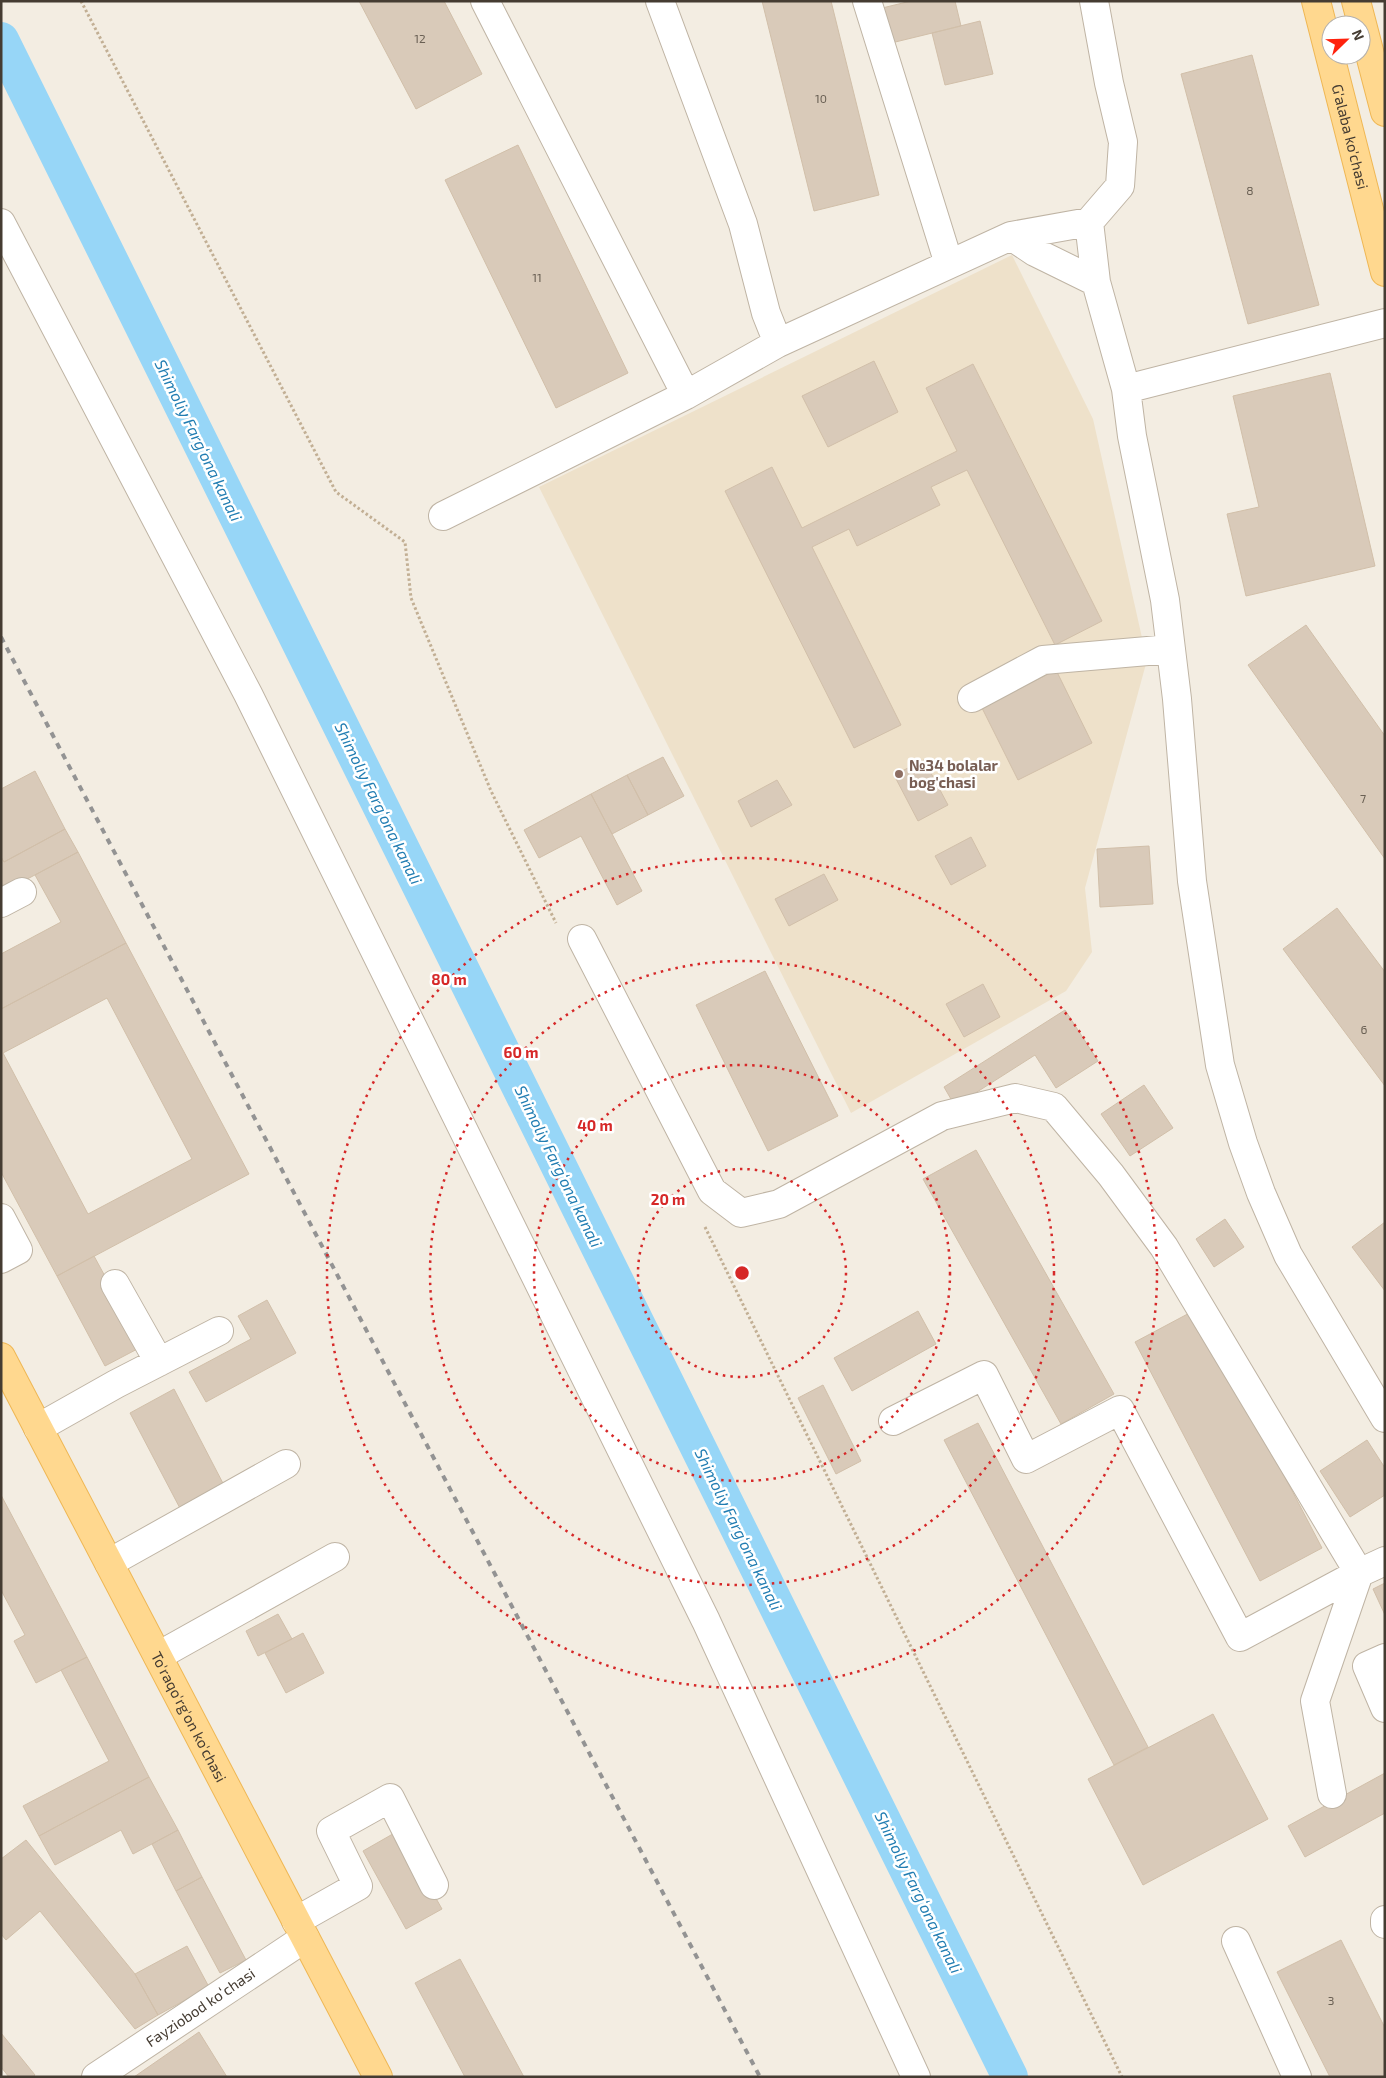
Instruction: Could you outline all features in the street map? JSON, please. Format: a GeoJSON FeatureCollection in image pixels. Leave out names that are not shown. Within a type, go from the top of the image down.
{"type":"FeatureCollection","features":[{"type":"Feature","properties":{"kind":"main road","name":"G'alaba ko'chasi"},"geometry":{"type":"LineString","coordinates":[[1316,1],[1385,272]]}},
{"type":"Feature","properties":{"kind":"main road"},"geometry":{"type":"LineString","coordinates":[[1356,1],[1385,112]]}},
{"type":"Feature","properties":{"kind":"main road","name":"To'raqo'rg'on ko'chasi"},"geometry":{"type":"LineString","coordinates":[[1,1357],[378,2077]]}},
{"type":"Feature","properties":{"kind":"street"},"geometry":{"type":"LineString","coordinates":[[485,1],[686,395]]}},
{"type":"Feature","properties":{"kind":"street"},"geometry":{"type":"LineString","coordinates":[[660,1],[743,224],[766,314],[778,343]]}},
{"type":"Feature","properties":{"kind":"street"},"geometry":{"type":"LineString","coordinates":[[867,1],[949,264]]}},
{"type":"Feature","properties":{"kind":"street"},"geometry":{"type":"LineString","coordinates":[[443,516],[686,395],[778,343],[949,264],[1011,236],[1089,222],[1120,186],[1123,142],[1109,84],[1094,1]]}},
{"type":"Feature","properties":{"kind":"street"},"geometry":{"type":"LineString","coordinates":[[1089,222],[1096,282],[1126,389],[1134,445],[1165,600],[1177,699],[1192,882],[1220,1065],[1258,1185],[1288,1255],[1385,1418]]}},
{"type":"Feature","properties":{"kind":"street"},"geometry":{"type":"LineString","coordinates":[[1,223],[248,694],[706,1621],[916,2077]]}},
{"type":"Feature","properties":{"kind":"street"},"geometry":{"type":"LineString","coordinates":[[1011,236],[1035,252],[1096,282]]}},
{"type":"Feature","properties":{"kind":"street"},"geometry":{"type":"LineString","coordinates":[[1126,389],[1385,323]]}},
{"type":"Feature","properties":{"kind":"street"},"geometry":{"type":"LineString","coordinates":[[972,698],[1043,660],[1171,649]]}},
{"type":"Feature","properties":{"kind":"street"},"geometry":{"type":"LineString","coordinates":[[582,939],[712,1191],[741,1213],[779,1204],[942,1116],[1015,1098],[1054,1107],[1111,1175],[1164,1247],[1359,1573],[1315,1701],[1332,1794]]}},
{"type":"Feature","properties":{"kind":"street"},"geometry":{"type":"LineString","coordinates":[[1,1218],[18,1250],[1,1259]]}},
{"type":"Feature","properties":{"kind":"street"},"geometry":{"type":"LineString","coordinates":[[115,1284],[159,1362]]}},
{"type":"Feature","properties":{"kind":"street"},"geometry":{"type":"LineString","coordinates":[[38,1428],[219,1331]]}},
{"type":"Feature","properties":{"kind":"street"},"geometry":{"type":"LineString","coordinates":[[893,1421],[984,1375],[1026,1459],[1120,1410],[1240,1637],[1385,1561]]}},
{"type":"Feature","properties":{"kind":"street"},"geometry":{"type":"LineString","coordinates":[[109,1563],[286,1464]]}},
{"type":"Feature","properties":{"kind":"street"},"geometry":{"type":"LineString","coordinates":[[158,1656],[335,1556]]}},
{"type":"Feature","properties":{"kind":"street"},"geometry":{"type":"LineString","coordinates":[[1385,1658],[1368,1666],[1385,1708]]}},
{"type":"Feature","properties":{"kind":"street","name":"Fayziobod koʻchasi"},"geometry":{"type":"LineString","coordinates":[[96,2077],[301,1930],[358,1886],[330,1831],[390,1798],[434,1886]]}},
{"type":"Feature","properties":{"kind":"street"},"geometry":{"type":"LineString","coordinates":[[1236,1941],[1297,2077]]}},
{"type":"Feature","properties":{"kind":"shaded area","name":"№34 bolalar bog'chasi"},"geometry":{"type":"Polygon","coordinates":[[[1012,255],[1093,419],[1147,660],[1085,888],[1092,952],[1066,991],[851,1113],[539,487],[1012,255]]]}},
{"type":"Feature","properties":{"kind":"building"},"geometry":{"type":"Polygon","coordinates":[[[359,1],[444,1],[482,74],[416,109],[359,1]]]}},
{"type":"Feature","properties":{"kind":"building"},"geometry":{"type":"Polygon","coordinates":[[[762,1],[831,1],[879,195],[814,211],[762,1]]]}},
{"type":"Feature","properties":{"kind":"building"},"geometry":{"type":"Polygon","coordinates":[[[911,1],[955,1],[961,26],[883,45],[874,10],[911,1]]]}},
{"type":"Feature","properties":{"kind":"building"},"geometry":{"type":"Polygon","coordinates":[[[980,21],[993,74],[945,85],[932,33],[980,21]]]}},
{"type":"Feature","properties":{"kind":"building"},"geometry":{"type":"Polygon","coordinates":[[[1252,55],[1319,305],[1248,324],[1181,74],[1252,55]]]}},
{"type":"Feature","properties":{"kind":"building"},"geometry":{"type":"Polygon","coordinates":[[[518,145],[628,373],[556,408],[445,180],[518,145]]]}},
{"type":"Feature","properties":{"kind":"building"},"geometry":{"type":"Polygon","coordinates":[[[874,361],[898,412],[828,447],[802,396],[874,361]]]}},
{"type":"Feature","properties":{"kind":"building"},"geometry":{"type":"Polygon","coordinates":[[[973,364],[1102,621],[1055,645],[967,470],[931,487],[940,505],[857,546],[849,529],[812,547],[901,725],[854,748],[725,491],[772,467],[802,528],[957,451],[926,388],[973,364]]]}},
{"type":"Feature","properties":{"kind":"building"},"geometry":{"type":"Polygon","coordinates":[[[1330,373],[1375,566],[1246,596],[1227,514],[1259,507],[1233,396],[1330,373]]]}},
{"type":"Feature","properties":{"kind":"building"},"geometry":{"type":"Polygon","coordinates":[[[1306,625],[1385,736],[1385,859],[1248,665],[1306,625]]]}},
{"type":"Feature","properties":{"kind":"building"},"geometry":{"type":"Polygon","coordinates":[[[1056,670],[1092,743],[1018,780],[982,708],[1056,670]]]}},
{"type":"Feature","properties":{"kind":"building"},"geometry":{"type":"Polygon","coordinates":[[[663,757],[684,796],[648,815],[627,775],[663,757]]]}},
{"type":"Feature","properties":{"kind":"building"},"geometry":{"type":"Polygon","coordinates":[[[924,760],[948,805],[918,821],[894,775],[924,760]]]}},
{"type":"Feature","properties":{"kind":"building"},"geometry":{"type":"Polygon","coordinates":[[[35,771],[65,829],[4,862],[1,857],[1,789],[35,771]]]}},
{"type":"Feature","properties":{"kind":"building"},"geometry":{"type":"Polygon","coordinates":[[[627,775],[648,815],[612,834],[591,794],[627,775]]]}},
{"type":"Feature","properties":{"kind":"building"},"geometry":{"type":"Polygon","coordinates":[[[777,780],[792,805],[751,827],[738,801],[777,780]]]}},
{"type":"Feature","properties":{"kind":"building"},"geometry":{"type":"Polygon","coordinates":[[[591,794],[642,891],[617,905],[581,836],[539,858],[524,830],[591,794]]]}},
{"type":"Feature","properties":{"kind":"building"},"geometry":{"type":"Polygon","coordinates":[[[65,829],[78,852],[1,893],[1,857],[4,862],[65,829]]]}},
{"type":"Feature","properties":{"kind":"building"},"geometry":{"type":"Polygon","coordinates":[[[971,837],[986,866],[951,885],[935,856],[971,837]]]}},
{"type":"Feature","properties":{"kind":"building"},"geometry":{"type":"Polygon","coordinates":[[[1149,846],[1153,904],[1100,907],[1097,849],[1149,846]]]}},
{"type":"Feature","properties":{"kind":"building"},"geometry":{"type":"Polygon","coordinates":[[[78,852],[126,943],[1,1009],[1,954],[61,922],[35,875],[78,852]]]}},
{"type":"Feature","properties":{"kind":"building"},"geometry":{"type":"Polygon","coordinates":[[[824,874],[838,900],[789,926],[775,899],[824,874]]]}},
{"type":"Feature","properties":{"kind":"building"},"geometry":{"type":"Polygon","coordinates":[[[1337,908],[1385,972],[1385,1086],[1283,949],[1337,908]]]}},
{"type":"Feature","properties":{"kind":"building"},"geometry":{"type":"Polygon","coordinates":[[[126,943],[249,1174],[57,1276],[1,1172],[1,1009],[126,943]],[[107,998],[3,1053],[88,1214],[192,1159],[107,998]]]}},
{"type":"Feature","properties":{"kind":"building"},"geometry":{"type":"Polygon","coordinates":[[[765,971],[838,1116],[768,1151],[696,1005],[765,971]]]}},
{"type":"Feature","properties":{"kind":"building"},"geometry":{"type":"Polygon","coordinates":[[[983,984],[1000,1017],[964,1037],[946,1004],[983,984]]]}},
{"type":"Feature","properties":{"kind":"building"},"geometry":{"type":"Polygon","coordinates":[[[1065,1010],[1098,1061],[1056,1088],[1035,1055],[955,1106],[944,1087],[1065,1010]]]}},
{"type":"Feature","properties":{"kind":"building"},"geometry":{"type":"Polygon","coordinates":[[[1144,1085],[1173,1128],[1130,1156],[1101,1114],[1144,1085]]]}},
{"type":"Feature","properties":{"kind":"building"},"geometry":{"type":"Polygon","coordinates":[[[976,1150],[1114,1394],[1061,1424],[923,1179],[976,1150]]]}},
{"type":"Feature","properties":{"kind":"building"},"geometry":{"type":"Polygon","coordinates":[[[1225,1219],[1244,1247],[1214,1267],[1196,1239],[1225,1219]]]}},
{"type":"Feature","properties":{"kind":"building"},"geometry":{"type":"Polygon","coordinates":[[[1385,1222],[1385,1291],[1352,1247],[1385,1222]]]}},
{"type":"Feature","properties":{"kind":"building"},"geometry":{"type":"Polygon","coordinates":[[[94,1256],[143,1346],[105,1366],[57,1276],[94,1256]]]}},
{"type":"Feature","properties":{"kind":"building"},"geometry":{"type":"Polygon","coordinates":[[[267,1300],[296,1353],[206,1402],[189,1372],[251,1339],[238,1316],[267,1300]]]}},
{"type":"Feature","properties":{"kind":"building"},"geometry":{"type":"Polygon","coordinates":[[[1197,1309],[1322,1548],[1260,1581],[1135,1342],[1197,1309]]]}},
{"type":"Feature","properties":{"kind":"building"},"geometry":{"type":"Polygon","coordinates":[[[918,1311],[936,1344],[852,1391],[834,1358],[918,1311]]]}},
{"type":"Feature","properties":{"kind":"building"},"geometry":{"type":"Polygon","coordinates":[[[823,1385],[861,1461],[836,1474],[798,1398],[823,1385]]]}},
{"type":"Feature","properties":{"kind":"building"},"geometry":{"type":"Polygon","coordinates":[[[174,1389],[227,1491],[183,1514],[130,1413],[174,1389]]]}},
{"type":"Feature","properties":{"kind":"building"},"geometry":{"type":"Polygon","coordinates":[[[978,1423],[1148,1747],[1114,1765],[944,1440],[978,1423]]]}},
{"type":"Feature","properties":{"kind":"building"},"geometry":{"type":"Polygon","coordinates":[[[1367,1440],[1385,1468],[1385,1495],[1350,1517],[1320,1471],[1367,1440]]]}},
{"type":"Feature","properties":{"kind":"building"},"geometry":{"type":"Polygon","coordinates":[[[1,1495],[87,1657],[36,1683],[14,1641],[25,1635],[1,1590],[1,1495]]]}},
{"type":"Feature","properties":{"kind":"building"},"geometry":{"type":"Polygon","coordinates":[[[1385,1583],[1385,1615],[1373,1589],[1385,1583]]]}},
{"type":"Feature","properties":{"kind":"building"},"geometry":{"type":"Polygon","coordinates":[[[278,1614],[292,1639],[258,1656],[246,1631],[278,1614]]]}},
{"type":"Feature","properties":{"kind":"building"},"geometry":{"type":"Polygon","coordinates":[[[303,1633],[324,1673],[286,1693],[265,1653],[303,1633]]]}},
{"type":"Feature","properties":{"kind":"building"},"geometry":{"type":"Polygon","coordinates":[[[87,1657],[149,1777],[39,1836],[23,1806],[109,1761],[61,1670],[87,1657]]]}},
{"type":"Feature","properties":{"kind":"building"},"geometry":{"type":"Polygon","coordinates":[[[1213,1714],[1268,1819],[1143,1885],[1088,1779],[1213,1714]]]}},
{"type":"Feature","properties":{"kind":"building"},"geometry":{"type":"Polygon","coordinates":[[[1385,1773],[1385,1813],[1305,1857],[1288,1826],[1385,1773]]]}},
{"type":"Feature","properties":{"kind":"building"},"geometry":{"type":"Polygon","coordinates":[[[149,1777],[178,1830],[133,1854],[121,1830],[55,1865],[39,1836],[149,1777]]]}},
{"type":"Feature","properties":{"kind":"building"},"geometry":{"type":"Polygon","coordinates":[[[178,1830],[202,1877],[176,1891],[152,1844],[178,1830]]]}},
{"type":"Feature","properties":{"kind":"building"},"geometry":{"type":"Polygon","coordinates":[[[398,1831],[442,1909],[406,1929],[363,1851],[398,1831]]]}},
{"type":"Feature","properties":{"kind":"building"},"geometry":{"type":"Polygon","coordinates":[[[26,1840],[135,1974],[158,2015],[135,2029],[40,1911],[6,1940],[1,1934],[1,1859],[26,1840]]]}},
{"type":"Feature","properties":{"kind":"building"},"geometry":{"type":"Polygon","coordinates":[[[202,1877],[246,1960],[220,1973],[176,1891],[202,1877]]]}},
{"type":"Feature","properties":{"kind":"building"},"geometry":{"type":"Polygon","coordinates":[[[1341,1940],[1385,2028],[1385,2077],[1330,2077],[1277,1972],[1341,1940]]]}},
{"type":"Feature","properties":{"kind":"building"},"geometry":{"type":"Polygon","coordinates":[[[187,1946],[209,1987],[158,2015],[135,1974],[187,1946]]]}},
{"type":"Feature","properties":{"kind":"building"},"geometry":{"type":"Polygon","coordinates":[[[460,1959],[524,2077],[465,2077],[415,1983],[460,1959]]]}},
{"type":"Feature","properties":{"kind":"building"},"geometry":{"type":"Polygon","coordinates":[[[199,2032],[227,2077],[134,2077],[199,2032]]]}},
{"type":"Feature","properties":{"kind":"building"},"geometry":{"type":"Polygon","coordinates":[[[1,2033],[35,2075],[33,2077],[9,2077],[1,2067],[1,2033]]]}},
{"type":"Feature","properties":{"kind":"waterway","name":"Shimoliy Fargʻona kanali"},"geometry":{"type":"LineString","coordinates":[[1,40],[1010,2077]]}},
{"type":"Feature","properties":{"kind":"railway"},"geometry":{"type":"LineString","coordinates":[[1,637],[760,2077]]}},
{"type":"Feature","properties":{"kind":"place","name":"№34 bolalar bog'chasi"},"geometry":{"type":"Point","coordinates":[899,774]}}]}
